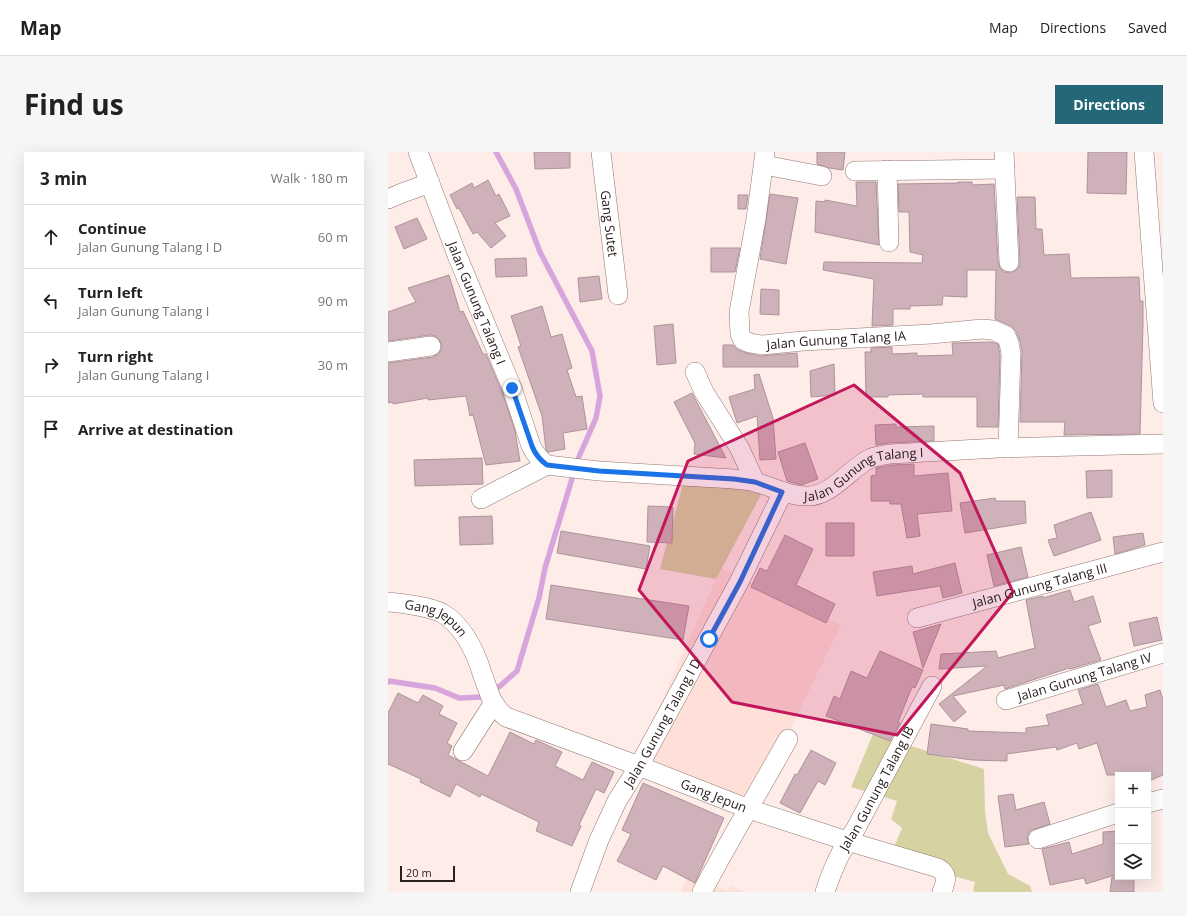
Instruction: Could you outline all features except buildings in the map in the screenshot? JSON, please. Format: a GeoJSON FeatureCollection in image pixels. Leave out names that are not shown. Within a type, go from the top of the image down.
{"type":"FeatureCollection","features":[{"type":"Feature","properties":{"kind":"street","name":"Jalan Gunung Talang I"},"geometry":{"type":"LineString","coordinates":[[418,152],[457,255],[512,388],[532,446],[542,462],[552,466],[599,471],[707,476],[755,482],[782,492],[799,496],[810,496],[839,483],[857,467],[872,458],[890,454],[1008,448],[1163,444]]}},
{"type":"Feature","properties":{"kind":"street","name":"Gang Sutet"},"geometry":{"type":"LineString","coordinates":[[601,152],[618,295]]}},
{"type":"Feature","properties":{"kind":"street"},"geometry":{"type":"LineString","coordinates":[[1144,152],[1159,293],[1163,403]]}},
{"type":"Feature","properties":{"kind":"street"},"geometry":{"type":"LineString","coordinates":[[765,158],[822,176]]}},
{"type":"Feature","properties":{"kind":"street","name":"Jalan Gunung Talang IA"},"geometry":{"type":"LineString","coordinates":[[765,158],[756,219],[739,312],[740,334],[743,340],[762,345],[810,340],[931,334],[972,329],[993,330],[1006,336],[1010,343],[1011,354],[1008,448]]}},
{"type":"Feature","properties":{"kind":"street"},"geometry":{"type":"LineString","coordinates":[[855,171],[1004,161],[1009,262]]}},
{"type":"Feature","properties":{"kind":"street"},"geometry":{"type":"LineString","coordinates":[[887,170],[889,242]]}},
{"type":"Feature","properties":{"kind":"street"},"geometry":{"type":"LineString","coordinates":[[388,199],[430,183]]}},
{"type":"Feature","properties":{"kind":"street"},"geometry":{"type":"LineString","coordinates":[[388,352],[431,346]]}},
{"type":"Feature","properties":{"kind":"street"},"geometry":{"type":"LineString","coordinates":[[695,372],[704,392],[740,449],[755,482]]}},
{"type":"Feature","properties":{"kind":"street"},"geometry":{"type":"LineString","coordinates":[[481,499],[552,466]]}},
{"type":"Feature","properties":{"kind":"street","name":"Jalan Gunung Talang I D"},"geometry":{"type":"LineString","coordinates":[[580,892],[617,801],[740,582],[782,492]]}},
{"type":"Feature","properties":{"kind":"street","name":"Jalan Gunung Talang III"},"geometry":{"type":"LineString","coordinates":[[917,618],[1163,552]]}},
{"type":"Feature","properties":{"kind":"street","name":"Gang Jepun"},"geometry":{"type":"LineString","coordinates":[[388,602],[421,607],[442,613],[461,629],[471,647],[492,702],[506,717],[749,809],[847,841],[938,868],[943,871],[946,879],[942,892]]}},
{"type":"Feature","properties":{"kind":"street","name":"Jalan Gunung Talang IV"},"geometry":{"type":"LineString","coordinates":[[1006,700],[1163,653]]}},
{"type":"Feature","properties":{"kind":"street","name":"Jalan Gunung Talang IB"},"geometry":{"type":"LineString","coordinates":[[824,892],[847,841],[932,686]]}},
{"type":"Feature","properties":{"kind":"street"},"geometry":{"type":"LineString","coordinates":[[463,751],[492,702]]}},
{"type":"Feature","properties":{"kind":"street"},"geometry":{"type":"LineString","coordinates":[[702,892],[726,847],[788,740]]}},
{"type":"Feature","properties":{"kind":"street"},"geometry":{"type":"LineString","coordinates":[[1151,803],[1163,799]]}},
{"type":"Feature","properties":{"kind":"street"},"geometry":{"type":"LineString","coordinates":[[1038,839],[1115,814]]}},
{"type":"Feature","properties":{"kind":"highlighted area"},"geometry":{"type":"Polygon","coordinates":[[[854,385],[960,473],[1013,592],[897,735],[732,702],[639,590],[688,461],[854,385]]]}},
{"type":"Feature","properties":{"kind":"shaded area"},"geometry":{"type":"Polygon","coordinates":[[[686,473],[762,493],[716,579],[660,569],[686,473]]]}},
{"type":"Feature","properties":{"kind":"shaded area"},"geometry":{"type":"Polygon","coordinates":[[[721,568],[841,625],[749,814],[633,765],[721,568]]]}},
{"type":"Feature","properties":{"kind":"shaded area"},"geometry":{"type":"Polygon","coordinates":[[[873,734],[984,769],[985,811],[988,833],[1008,874],[1030,886],[1032,892],[976,892],[973,891],[975,882],[889,859],[902,828],[891,819],[897,801],[851,787],[873,734]]]}},
{"type":"Feature","properties":{"kind":"shaded area"},"geometry":{"type":"Polygon","coordinates":[[[689,874],[728,891],[731,886],[745,892],[681,892],[689,874]]]}},
{"type":"Feature","properties":{"kind":"waterway"},"geometry":{"type":"LineString","coordinates":[[388,682],[435,688],[459,698],[482,697],[500,686],[517,671],[539,598],[545,568],[578,459],[596,418],[600,396],[592,351],[540,252],[516,189],[496,152]]}},
{"type":"Feature","properties":{"kind":"route"},"geometry":{"type":"LineString","coordinates":[[512,388],[535,453],[542,462],[547,465],[599,471],[707,476],[734,479],[755,482],[782,492],[740,582],[709,639]]}}]}
